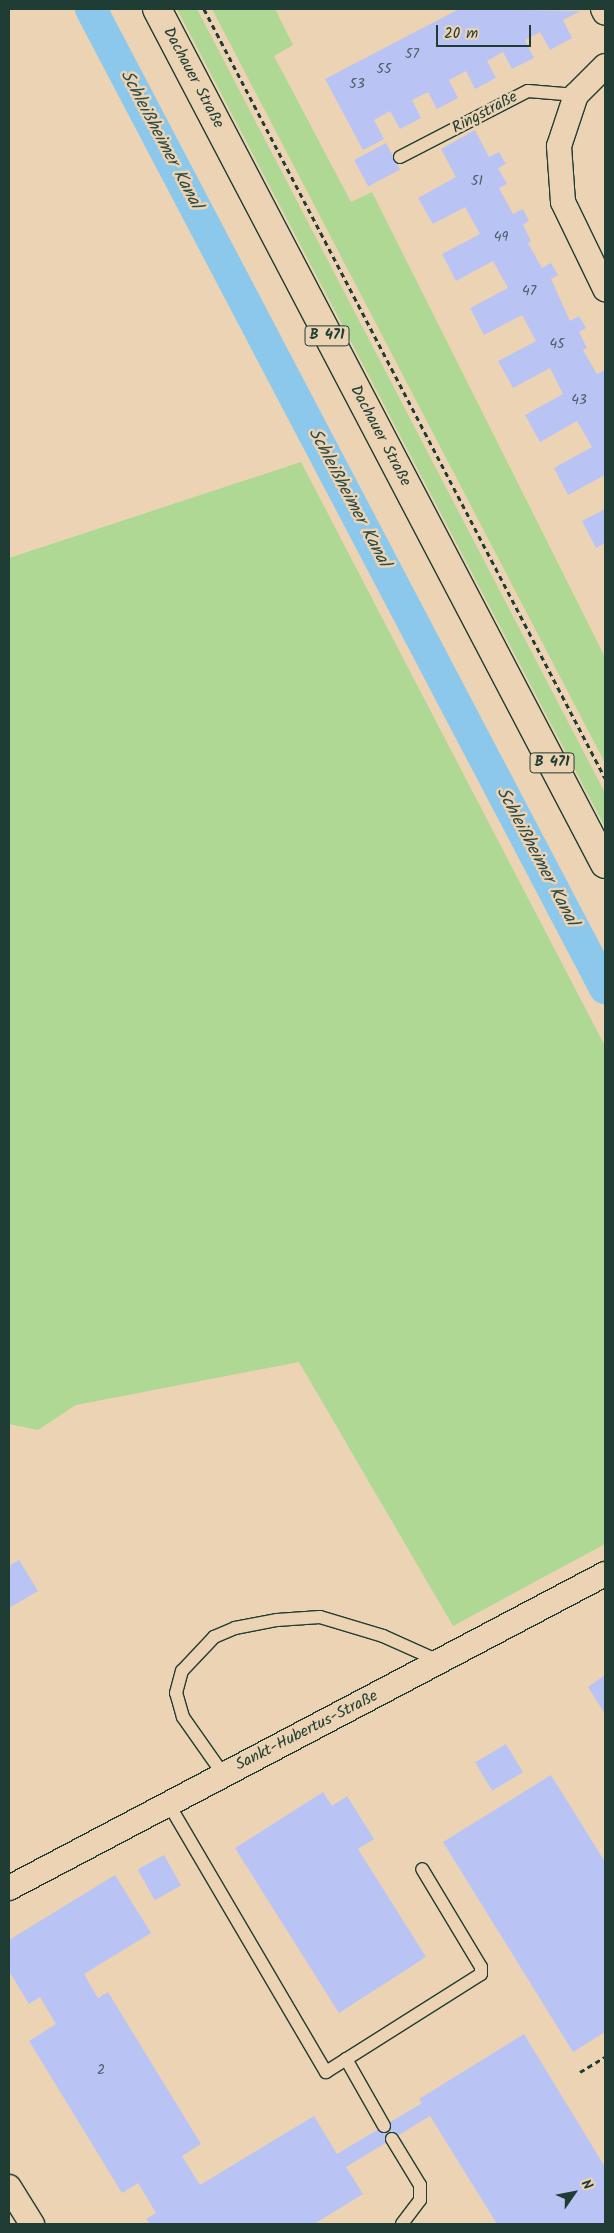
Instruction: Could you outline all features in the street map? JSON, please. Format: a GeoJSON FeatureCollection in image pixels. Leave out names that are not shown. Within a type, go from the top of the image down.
{"type":"FeatureCollection","features":[{"type":"Feature","properties":{"kind":"main road","name":"Dachauer Straße"},"geometry":{"type":"LineString","coordinates":[[157,9],[605,864]]}},
{"type":"Feature","properties":{"kind":"street"},"geometry":{"type":"LineString","coordinates":[[603,9],[605,13]]}},
{"type":"Feature","properties":{"kind":"street"},"geometry":{"type":"LineString","coordinates":[[605,66],[576,95],[559,146],[563,202],[605,289]]}},
{"type":"Feature","properties":{"kind":"street","name":"Sankt-Hubertus-Straße"},"geometry":{"type":"LineString","coordinates":[[9,1888],[605,1574]]}},
{"type":"Feature","properties":{"kind":"street"},"geometry":{"type":"LineString","coordinates":[[9,2187],[32,2224]]}},
{"type":"Feature","properties":{"kind":"lane","name":"Ringstraße"},"geometry":{"type":"LineString","coordinates":[[400,157],[528,91],[576,95]]}},
{"type":"Feature","properties":{"kind":"lane"},"geometry":{"type":"LineString","coordinates":[[223,1774],[183,1717],[176,1693],[182,1670],[214,1637],[235,1628],[278,1620],[320,1617],[383,1636],[441,1662]]}},
{"type":"Feature","properties":{"kind":"lane"},"geometry":{"type":"LineString","coordinates":[[168,1803],[326,2072],[481,1974],[481,1967],[422,1869]]}},
{"type":"Feature","properties":{"kind":"lane"},"geometry":{"type":"LineString","coordinates":[[346,2059],[384,2126]]}},
{"type":"Feature","properties":{"kind":"lane"},"geometry":{"type":"LineString","coordinates":[[392,2139],[420,2185],[420,2200],[402,2224]]}},
{"type":"Feature","properties":{"kind":"path"},"geometry":{"type":"LineString","coordinates":[[204,9],[605,778]]}},
{"type":"Feature","properties":{"kind":"path"},"geometry":{"type":"LineString","coordinates":[[580,2072],[605,2057]]}},
{"type":"Feature","properties":{"kind":"green space"},"geometry":{"type":"Polygon","coordinates":[[[177,9],[197,9],[605,793],[605,827],[177,9]]]}},
{"type":"Feature","properties":{"kind":"green space"},"geometry":{"type":"Polygon","coordinates":[[[212,9],[275,9],[293,45],[274,56],[351,202],[372,192],[605,657],[605,763],[212,9]]]}},
{"type":"Feature","properties":{"kind":"green space"},"geometry":{"type":"Polygon","coordinates":[[[301,462],[605,1046],[605,1544],[453,1626],[299,1362],[76,1405],[38,1430],[9,1424],[9,558],[301,462]]]}},
{"type":"Feature","properties":{"kind":"building"},"geometry":{"type":"Polygon","coordinates":[[[459,9],[581,11],[563,20],[572,38],[550,50],[540,32],[525,40],[534,58],[512,69],[503,52],[487,61],[496,78],[475,89],[466,71],[449,80],[458,98],[437,109],[428,92],[412,100],[421,118],[400,129],[390,111],[374,120],[384,139],[363,150],[325,79],[459,9]]]}},
{"type":"Feature","properties":{"kind":"building"},"geometry":{"type":"Polygon","coordinates":[[[475,130],[489,157],[499,152],[506,164],[498,168],[507,184],[499,188],[513,214],[523,209],[529,221],[523,225],[531,241],[528,243],[542,268],[551,263],[558,275],[551,279],[570,321],[579,316],[586,328],[579,332],[587,348],[583,350],[597,374],[605,370],[605,475],[568,495],[554,468],[592,447],[577,421],[540,442],[525,415],[563,394],[550,368],[513,388],[498,361],[536,341],[522,315],[484,335],[470,308],[508,288],[493,261],[456,281],[442,254],[480,234],[465,207],[433,224],[418,198],[456,177],[441,149],[475,130]]]}},
{"type":"Feature","properties":{"kind":"building"},"geometry":{"type":"Polygon","coordinates":[[[386,143],[400,169],[368,186],[354,160],[386,143]]]}},
{"type":"Feature","properties":{"kind":"building"},"geometry":{"type":"Polygon","coordinates":[[[605,509],[605,543],[596,548],[582,521],[605,509]]]}},
{"type":"Feature","properties":{"kind":"building"},"geometry":{"type":"Polygon","coordinates":[[[19,1560],[38,1591],[9,1608],[9,1566],[19,1560]]]}},
{"type":"Feature","properties":{"kind":"building"},"geometry":{"type":"Polygon","coordinates":[[[605,1675],[605,1714],[588,1687],[605,1675]]]}},
{"type":"Feature","properties":{"kind":"building"},"geometry":{"type":"Polygon","coordinates":[[[506,1744],[523,1772],[492,1791],[475,1763],[506,1744]]]}},
{"type":"Feature","properties":{"kind":"building"},"geometry":{"type":"Polygon","coordinates":[[[551,1775],[605,1862],[605,2032],[573,2052],[443,1842],[551,1775]]]}},
{"type":"Feature","properties":{"kind":"building"},"geometry":{"type":"Polygon","coordinates":[[[323,1792],[332,1806],[347,1796],[374,1839],[358,1849],[426,1957],[339,2013],[235,1848],[323,1792]]]}},
{"type":"Feature","properties":{"kind":"building"},"geometry":{"type":"Polygon","coordinates":[[[164,1855],[181,1886],[155,1900],[138,1870],[164,1855]]]}},
{"type":"Feature","properties":{"kind":"building"},"geometry":{"type":"Polygon","coordinates":[[[115,1875],[151,1933],[84,1974],[98,1998],[108,1992],[201,2144],[182,2156],[200,2185],[314,2116],[337,2154],[422,2103],[419,2099],[524,2034],[605,2167],[605,2224],[497,2224],[430,2116],[346,2167],[363,2194],[314,2224],[150,2224],[146,2219],[156,2213],[138,2183],[122,2193],[29,2041],[56,2024],[40,1997],[29,2004],[9,1971],[9,1940],[115,1875]]]}},
{"type":"Feature","properties":{"kind":"waterway","name":"Schleißheimer Kanal"},"geometry":{"type":"LineString","coordinates":[[91,9],[605,988]]}}]}
